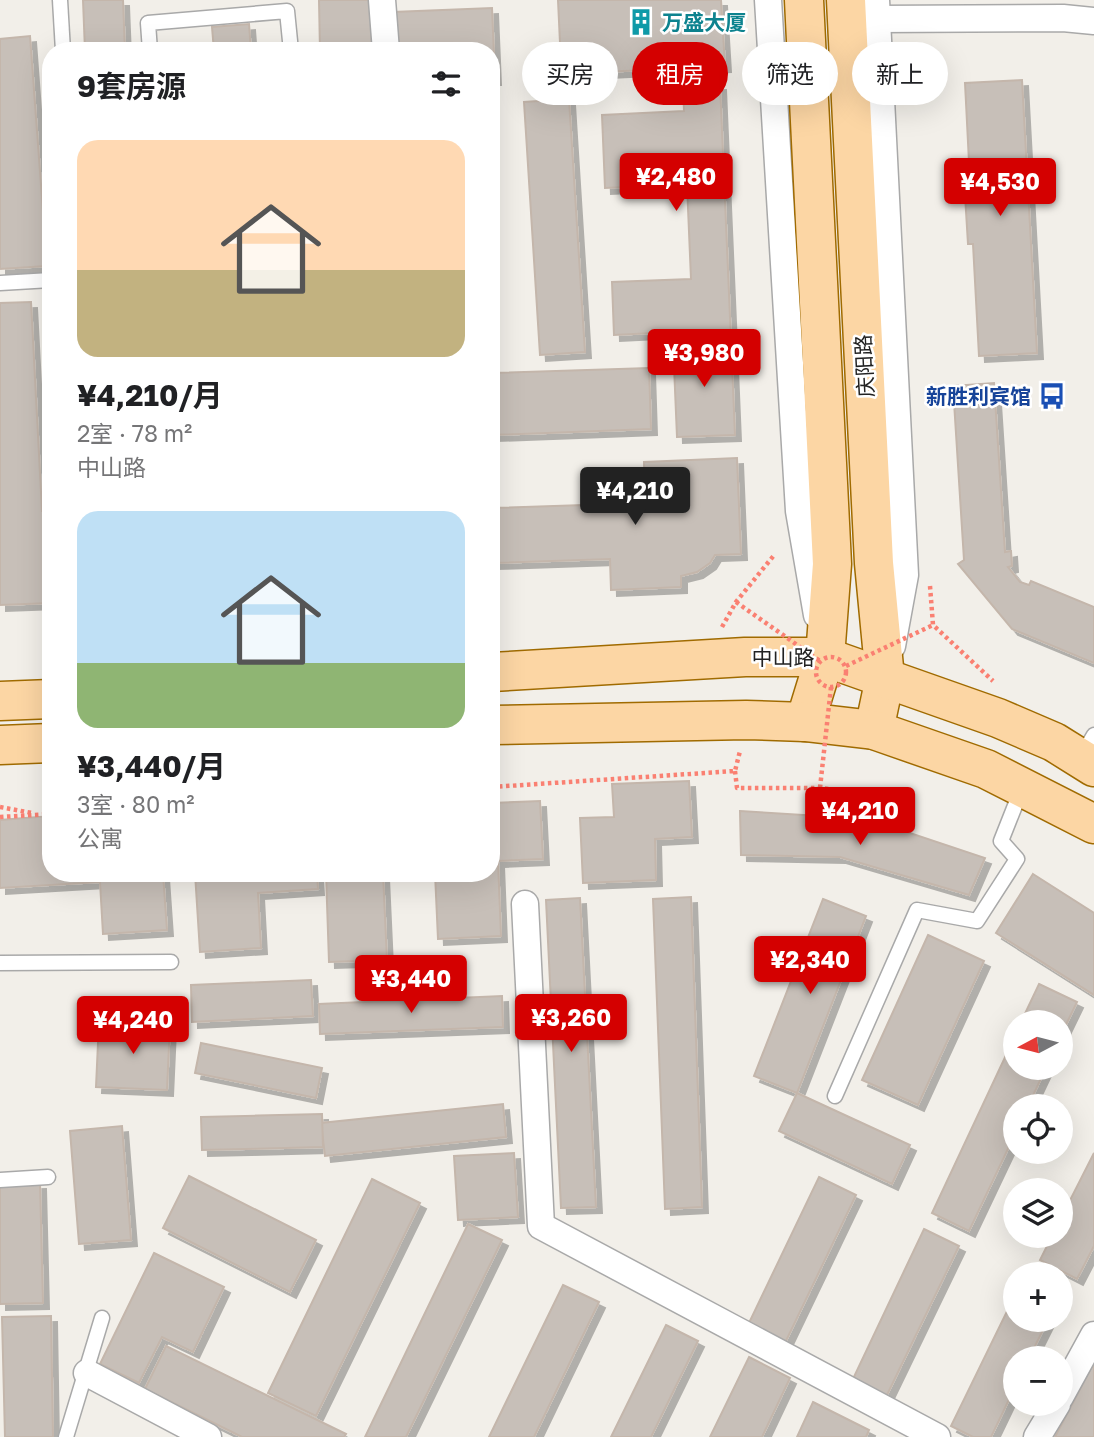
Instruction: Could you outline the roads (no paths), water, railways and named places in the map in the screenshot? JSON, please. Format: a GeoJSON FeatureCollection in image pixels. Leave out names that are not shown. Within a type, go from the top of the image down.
{"type":"FeatureCollection","features":[{"type":"Feature","properties":{"kind":"main road","name":"庆阳路"},"geometry":{"type":"LineString","coordinates":[[804,0],[832,564],[831,668],[805,722]]}},
{"type":"Feature","properties":{"kind":"main road","name":"庆阳路"},"geometry":{"type":"LineString","coordinates":[[866,6],[874,563],[885,678],[874,730]]}},
{"type":"Feature","properties":{"kind":"main road","name":"中山路"},"geometry":{"type":"LineString","coordinates":[[500,672],[745,657],[831,668],[885,678],[1089,754]]}},
{"type":"Feature","properties":{"kind":"main road"},"geometry":{"type":"LineString","coordinates":[[0,701],[42,699]]}},
{"type":"Feature","properties":{"kind":"main road"},"geometry":{"type":"LineString","coordinates":[[500,725],[746,720],[805,722],[874,730],[986,769],[1094,824]]}},
{"type":"Feature","properties":{"kind":"main road"},"geometry":{"type":"LineString","coordinates":[[0,745],[42,743]]}},
{"type":"Feature","properties":{"kind":"street"},"geometry":{"type":"LineString","coordinates":[[382,0],[385,42]]}},
{"type":"Feature","properties":{"kind":"street"},"geometry":{"type":"LineString","coordinates":[[768,0],[799,511],[831,668]]}},
{"type":"Feature","properties":{"kind":"street"},"geometry":{"type":"LineString","coordinates":[[866,6],[1094,21]]}},
{"type":"Feature","properties":{"kind":"street"},"geometry":{"type":"LineString","coordinates":[[525,904],[541,1226],[937,1437]]}},
{"type":"Feature","properties":{"kind":"street"},"geometry":{"type":"LineString","coordinates":[[1073,1373],[1094,1335]]}},
{"type":"Feature","properties":{"kind":"street"},"geometry":{"type":"LineString","coordinates":[[87,1373],[208,1437]]}},
{"type":"Feature","properties":{"kind":"street"},"geometry":{"type":"LineString","coordinates":[[1037,1437],[1050,1416]]}},
{"type":"Feature","properties":{"kind":"lane"},"geometry":{"type":"LineString","coordinates":[[60,0],[62,42]]}},
{"type":"Feature","properties":{"kind":"lane"},"geometry":{"type":"LineString","coordinates":[[149,42],[148,23],[286,11],[290,42]]}},
{"type":"Feature","properties":{"kind":"lane"},"geometry":{"type":"LineString","coordinates":[[0,283],[42,281]]}},
{"type":"Feature","properties":{"kind":"lane"},"geometry":{"type":"LineString","coordinates":[[835,1096],[917,910],[977,921],[1017,859],[1001,841],[1022,787]]}},
{"type":"Feature","properties":{"kind":"lane"},"geometry":{"type":"LineString","coordinates":[[0,963],[170,962]]}},
{"type":"Feature","properties":{"kind":"lane"},"geometry":{"type":"LineString","coordinates":[[0,1180],[48,1177]]}},
{"type":"Feature","properties":{"kind":"lane"},"geometry":{"type":"LineString","coordinates":[[66,1437],[103,1318]]}},
{"type":"Feature","properties":{"kind":"place","name":"万盛大厦"},"geometry":{"type":"Point","coordinates":[641,22]}},
{"type":"Feature","properties":{"kind":"place","name":"新胜利宾馆"},"geometry":{"type":"Point","coordinates":[1052,396]}}]}
